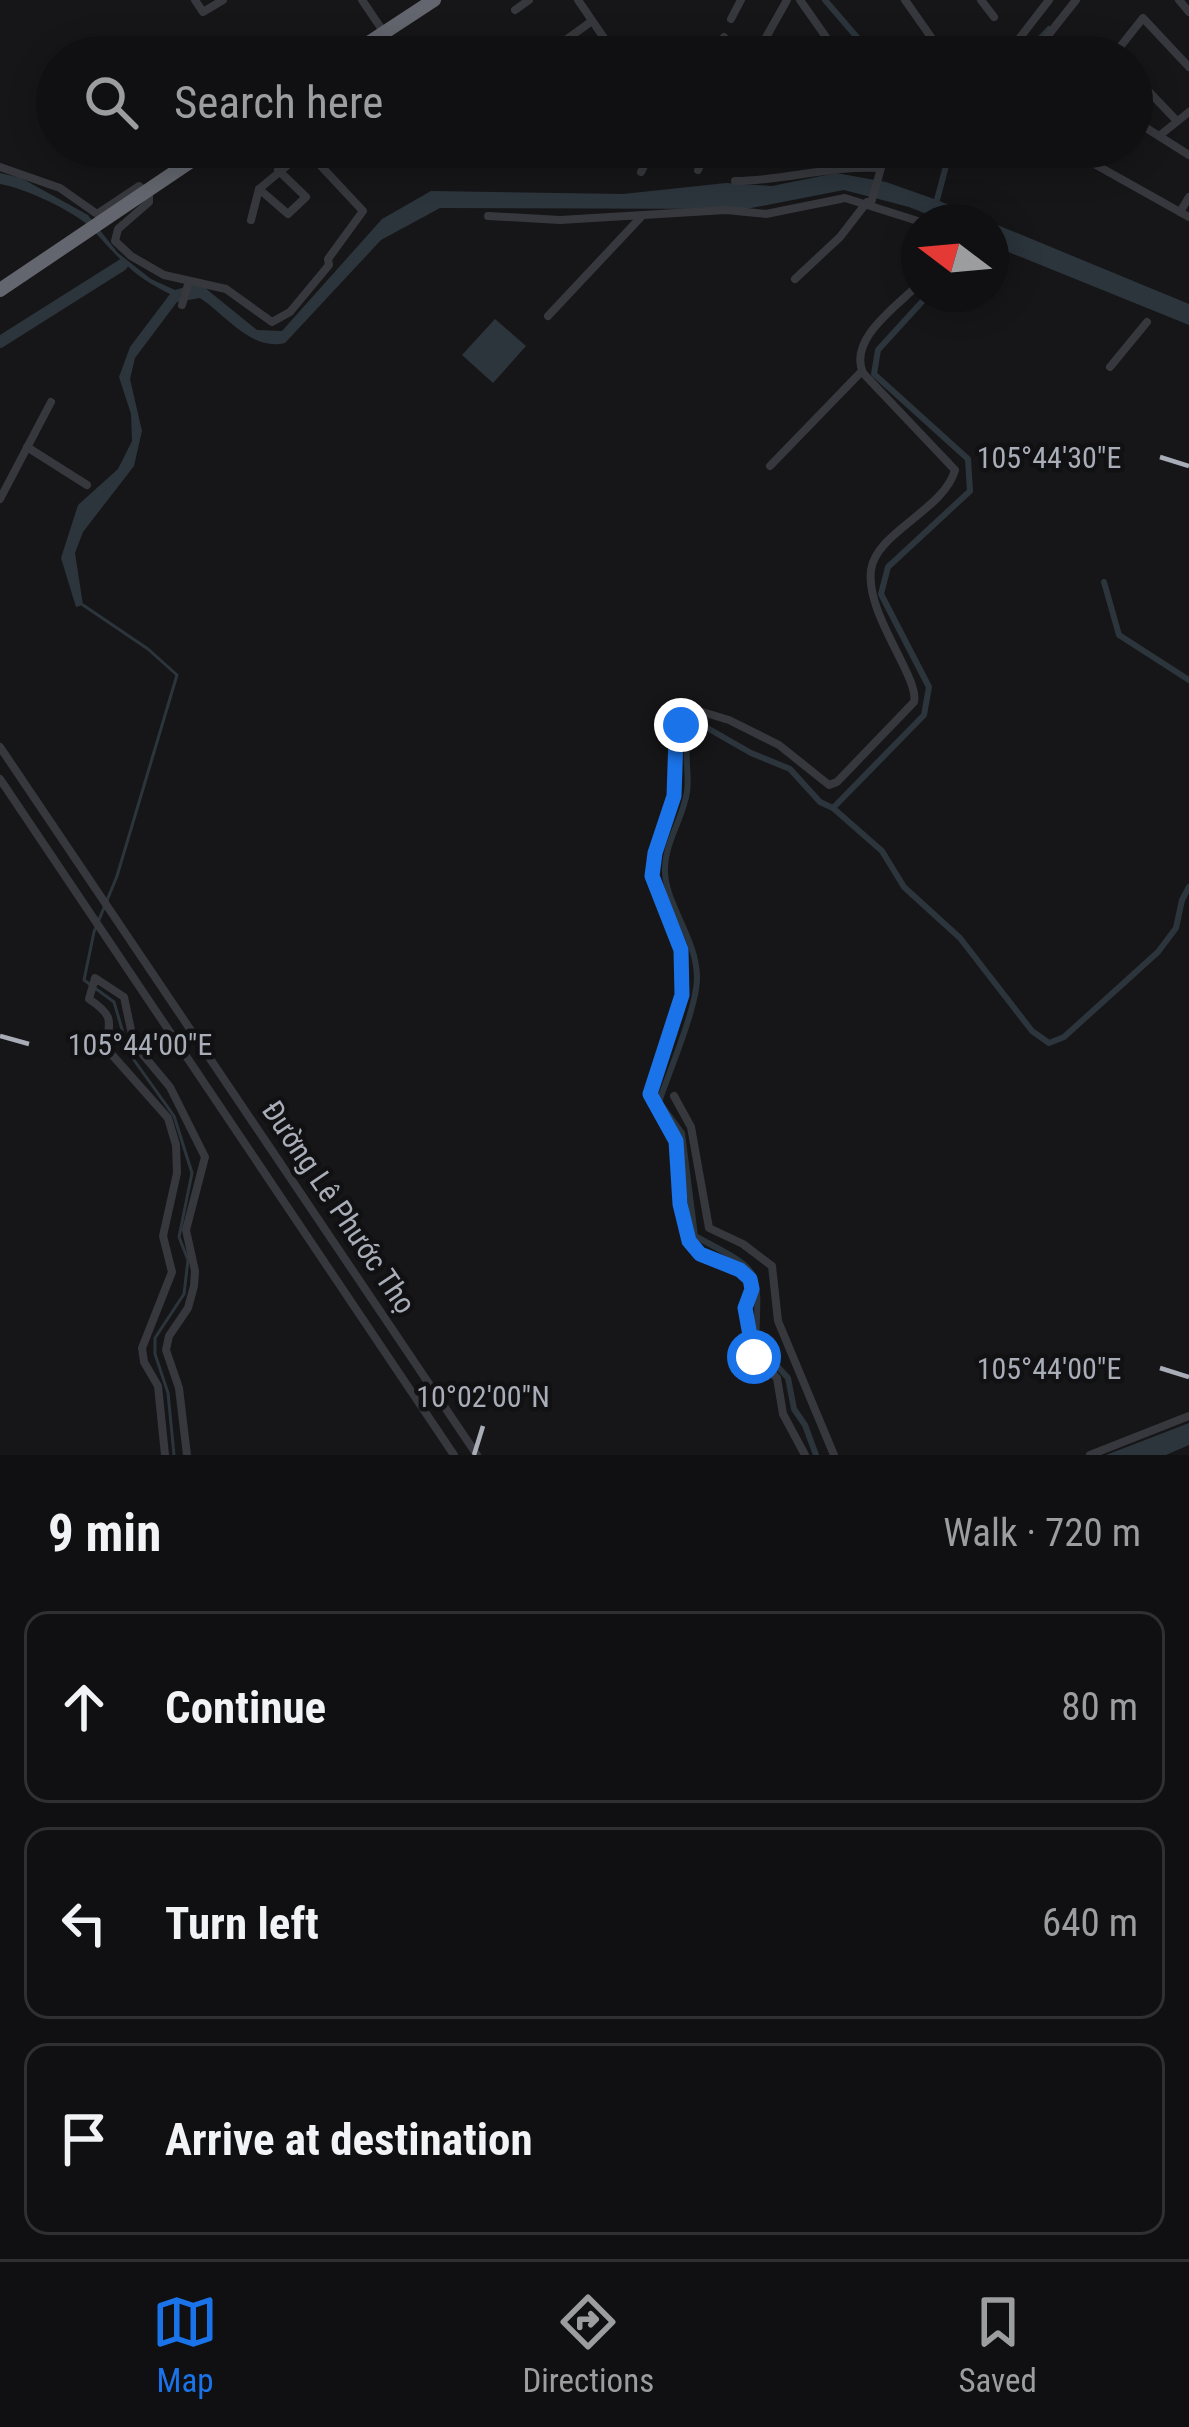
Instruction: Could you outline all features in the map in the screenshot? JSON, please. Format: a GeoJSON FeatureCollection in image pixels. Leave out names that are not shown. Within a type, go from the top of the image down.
{"type":"FeatureCollection","features":[{"type":"Feature","properties":{"kind":"highway"},"geometry":{"type":"LineString","coordinates":[[378,36],[434,0]]}},
{"type":"Feature","properties":{"kind":"highway"},"geometry":{"type":"LineString","coordinates":[[0,290],[181,168]]}},
{"type":"Feature","properties":{"kind":"street"},"geometry":{"type":"LineString","coordinates":[[195,0],[203,12],[223,0]]}},
{"type":"Feature","properties":{"kind":"street"},"geometry":{"type":"LineString","coordinates":[[362,0],[384,36]]}},
{"type":"Feature","properties":{"kind":"street"},"geometry":{"type":"LineString","coordinates":[[515,10],[529,0]]}},
{"type":"Feature","properties":{"kind":"street"},"geometry":{"type":"LineString","coordinates":[[578,0],[602,36]]}},
{"type":"Feature","properties":{"kind":"street"},"geometry":{"type":"LineString","coordinates":[[731,19],[741,0]]}},
{"type":"Feature","properties":{"kind":"street"},"geometry":{"type":"LineString","coordinates":[[767,36],[788,0]]}},
{"type":"Feature","properties":{"kind":"street"},"geometry":{"type":"LineString","coordinates":[[800,0],[825,36]]}},
{"type":"Feature","properties":{"kind":"street"},"geometry":{"type":"LineString","coordinates":[[905,0],[930,36]]}},
{"type":"Feature","properties":{"kind":"street"},"geometry":{"type":"LineString","coordinates":[[981,0],[994,17]]}},
{"type":"Feature","properties":{"kind":"street"},"geometry":{"type":"LineString","coordinates":[[1021,36],[1049,0]]}},
{"type":"Feature","properties":{"kind":"street"},"geometry":{"type":"LineString","coordinates":[[1048,36],[1076,0]]}},
{"type":"Feature","properties":{"kind":"street"},"geometry":{"type":"LineString","coordinates":[[1179,0],[1189,11]]}},
{"type":"Feature","properties":{"kind":"street"},"geometry":{"type":"LineString","coordinates":[[1129,36],[1143,18],[1189,68]]}},
{"type":"Feature","properties":{"kind":"street"},"geometry":{"type":"LineString","coordinates":[[571,36],[592,21]]}},
{"type":"Feature","properties":{"kind":"street"},"geometry":{"type":"LineString","coordinates":[[1153,95],[1178,121]]}},
{"type":"Feature","properties":{"kind":"street"},"geometry":{"type":"LineString","coordinates":[[1159,136],[1189,112]]}},
{"type":"Feature","properties":{"kind":"street"},"geometry":{"type":"LineString","coordinates":[[1153,132],[1189,154]]}},
{"type":"Feature","properties":{"kind":"street"},"geometry":{"type":"LineString","coordinates":[[0,167],[60,188],[97,214],[139,186],[149,202],[118,229],[116,241],[130,256],[164,275],[226,289],[272,322],[297,305],[329,266],[328,259],[362,211],[322,168]]}},
{"type":"Feature","properties":{"kind":"street"},"geometry":{"type":"LineString","coordinates":[[251,220],[259,189],[280,168]]}},
{"type":"Feature","properties":{"kind":"street"},"geometry":{"type":"LineString","coordinates":[[641,172],[643,168]]}},
{"type":"Feature","properties":{"kind":"street"},"geometry":{"type":"LineString","coordinates":[[735,181],[783,180],[842,168],[880,170],[870,202],[795,279]]}},
{"type":"Feature","properties":{"kind":"street"},"geometry":{"type":"LineString","coordinates":[[1102,168],[1184,214],[1189,196]]}},
{"type":"Feature","properties":{"kind":"street"},"geometry":{"type":"LineString","coordinates":[[259,189],[288,214],[306,197],[278,170]]}},
{"type":"Feature","properties":{"kind":"street"},"geometry":{"type":"LineString","coordinates":[[488,216],[560,220],[726,210],[766,214],[845,198],[901,214]]}},
{"type":"Feature","properties":{"kind":"street"},"geometry":{"type":"LineString","coordinates":[[548,316],[641,217]]}},
{"type":"Feature","properties":{"kind":"street"},"geometry":{"type":"LineString","coordinates":[[182,305],[188,283]]}},
{"type":"Feature","properties":{"kind":"street"},"geometry":{"type":"LineString","coordinates":[[805,1455],[784,1414],[777,1378],[752,1353],[745,1308],[752,1289],[750,1279],[700,1254],[687,1238],[676,1179],[676,1141],[659,1116],[649,1087],[682,995],[681,950],[652,876],[674,796],[676,737],[681,725],[699,711],[779,745],[830,785],[916,697],[873,600],[872,563],[890,540],[919,517],[952,480],[955,470],[862,371],[859,357],[865,340],[901,303]]}},
{"type":"Feature","properties":{"kind":"street"},"geometry":{"type":"LineString","coordinates":[[1110,367],[1147,322]]}},
{"type":"Feature","properties":{"kind":"street"},"geometry":{"type":"LineString","coordinates":[[770,466],[862,371]]}},
{"type":"Feature","properties":{"kind":"street"},"geometry":{"type":"LineString","coordinates":[[0,499],[51,402]]}},
{"type":"Feature","properties":{"kind":"street"},"geometry":{"type":"LineString","coordinates":[[27,447],[86,485]]}},
{"type":"Feature","properties":{"kind":"street","name":"Đường Lê Phước Thọ"},"geometry":{"type":"LineString","coordinates":[[0,747],[477,1455]]}},
{"type":"Feature","properties":{"kind":"street","name":"Đường Lê Phước Thọ"},"geometry":{"type":"LineString","coordinates":[[0,779],[454,1455]]}},
{"type":"Feature","properties":{"kind":"street"},"geometry":{"type":"LineString","coordinates":[[164,1455],[158,1386],[142,1348],[172,1272],[163,1236],[177,1173],[176,1145],[168,1118],[106,1048],[109,1020],[105,1010],[89,999],[95,978],[124,997],[134,1044],[170,1087],[205,1156],[186,1230],[194,1286],[166,1350],[178,1388],[187,1455]]}},
{"type":"Feature","properties":{"kind":"street"},"geometry":{"type":"LineString","coordinates":[[151,1001],[166,991]]}},
{"type":"Feature","properties":{"kind":"street"},"geometry":{"type":"LineString","coordinates":[[674,1096],[691,1127],[709,1228],[743,1244],[772,1266],[778,1321],[834,1455]]}},
{"type":"Feature","properties":{"kind":"street"},"geometry":{"type":"LineString","coordinates":[[1090,1455],[1189,1416]]}},
{"type":"Feature","properties":{"kind":"street"},"geometry":{"type":"LineString","coordinates":[[448,1445],[464,1435]]}},
{"type":"Feature","properties":{"kind":"shaded area"},"geometry":{"type":"Polygon","coordinates":[[[0,173],[21,178],[88,215],[118,253],[151,279],[175,290],[199,283],[257,330],[282,331],[382,219],[431,191],[623,194],[726,183],[772,186],[836,173],[886,182],[947,204],[901,205],[844,190],[746,209],[440,208],[381,240],[285,343],[250,337],[200,298],[177,302],[135,358],[130,379],[142,431],[134,466],[83,532],[75,553],[83,605],[76,607],[61,558],[78,505],[118,469],[132,441],[131,414],[119,377],[130,347],[170,294],[135,273],[74,215],[0,184],[0,173]]]}},
{"type":"Feature","properties":{"kind":"shaded area"},"geometry":{"type":"Polygon","coordinates":[[[1009,229],[1189,304],[1189,325],[1009,252],[1009,229]]]}},
{"type":"Feature","properties":{"kind":"shaded area"},"geometry":{"type":"Polygon","coordinates":[[[495,319],[526,346],[493,383],[462,355],[495,319]]]}},
{"type":"Feature","properties":{"kind":"shaded area"},"geometry":{"type":"Polygon","coordinates":[[[1189,1423],[1189,1445],[1166,1455],[1106,1455],[1189,1423]]]}},
{"type":"Feature","properties":{"kind":"waterway"},"geometry":{"type":"LineString","coordinates":[[825,0],[856,36]]}},
{"type":"Feature","properties":{"kind":"waterway"},"geometry":{"type":"LineString","coordinates":[[1042,36],[1049,29]]}},
{"type":"Feature","properties":{"kind":"waterway"},"geometry":{"type":"LineString","coordinates":[[937,200],[945,168]]}},
{"type":"Feature","properties":{"kind":"waterway"},"geometry":{"type":"LineString","coordinates":[[0,342],[122,265]]}},
{"type":"Feature","properties":{"kind":"waterway"},"geometry":{"type":"LineString","coordinates":[[833,808],[924,715],[929,687],[881,594],[888,567],[970,491],[968,459],[874,374],[878,350],[913,312]]}},
{"type":"Feature","properties":{"kind":"waterway"},"geometry":{"type":"LineString","coordinates":[[1104,582],[1119,635],[1189,680]]}},
{"type":"Feature","properties":{"kind":"waterway"},"geometry":{"type":"LineString","coordinates":[[83,605],[177,675],[117,876],[94,932],[84,980],[114,1002],[129,1053],[174,1116],[192,1173],[179,1237],[188,1260],[184,1294],[155,1338],[155,1354],[168,1393],[174,1455]]}},
{"type":"Feature","properties":{"kind":"waterway"},"geometry":{"type":"LineString","coordinates":[[816,1455],[794,1409],[788,1378],[756,1343],[752,1274],[734,1257],[695,1236],[682,1133],[659,1102],[696,990],[696,964],[665,872],[667,851],[687,792],[687,746],[694,731],[702,725],[790,769],[820,802],[882,851],[904,887],[960,938],[1032,1031],[1049,1043],[1064,1037],[1158,952],[1176,928],[1189,887]]}},
{"type":"Feature","properties":{"kind":"route"},"geometry":{"type":"LineString","coordinates":[[681,725],[676,737],[674,796],[652,876],[681,950],[682,995],[649,1087],[659,1116],[676,1141],[680,1204],[689,1241],[700,1254],[750,1279],[752,1289],[745,1308],[754,1357]]}}]}
